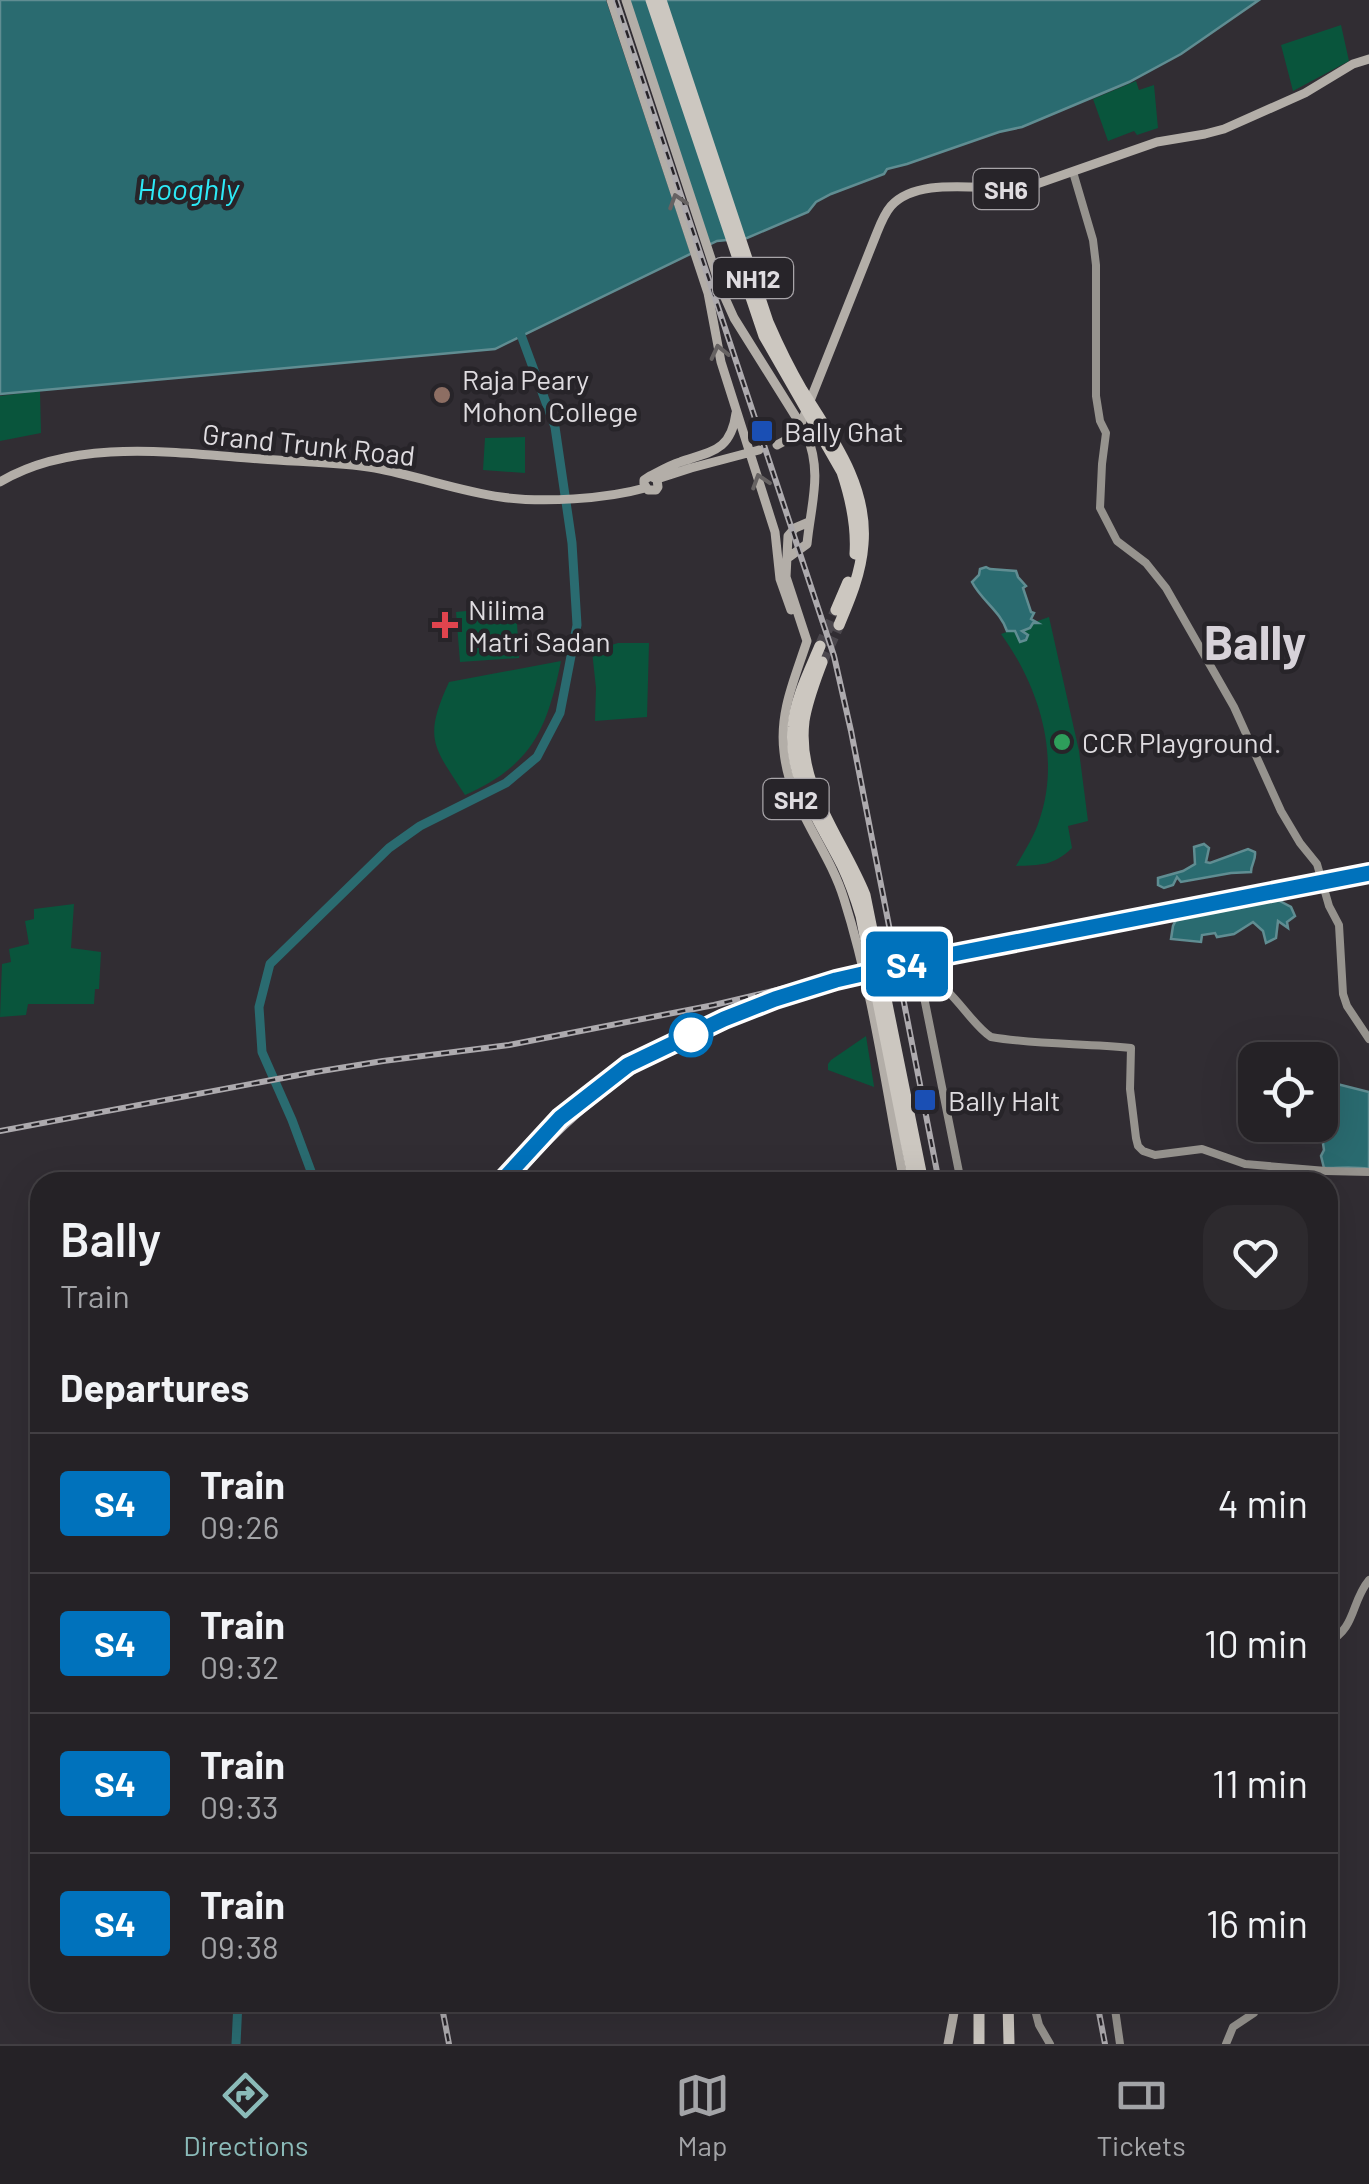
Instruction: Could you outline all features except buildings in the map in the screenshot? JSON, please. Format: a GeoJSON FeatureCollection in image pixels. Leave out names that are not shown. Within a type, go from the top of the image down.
{"type":"FeatureCollection","features":[{"type":"Feature","properties":{"kind":"highway","name":"NH12"},"geometry":{"type":"LineString","coordinates":[[651,0],[760,326],[774,358],[842,472],[860,543],[836,610]]}},
{"type":"Feature","properties":{"kind":"highway","name":"NH12"},"geometry":{"type":"LineString","coordinates":[[662,0],[768,322],[856,488],[862,514],[856,582],[839,625]]}},
{"type":"Feature","properties":{"kind":"highway"},"geometry":{"type":"LineString","coordinates":[[820,646],[796,708],[793,728],[798,776],[850,884],[865,936],[912,1172]]}},
{"type":"Feature","properties":{"kind":"highway"},"geometry":{"type":"LineString","coordinates":[[822,662],[804,720],[805,761],[817,800],[865,895],[865,936]]}},
{"type":"Feature","properties":{"kind":"highway"},"geometry":{"type":"LineString","coordinates":[[876,989],[922,1172]]}},
{"type":"Feature","properties":{"kind":"highway"},"geometry":{"type":"LineString","coordinates":[[979,2012],[979,2044]]}},
{"type":"Feature","properties":{"kind":"highway"},"geometry":{"type":"LineString","coordinates":[[1008,2012],[1009,2044]]}},
{"type":"Feature","properties":{"kind":"main road"},"geometry":{"type":"LineString","coordinates":[[611,0],[708,293],[721,362],[737,410],[734,429],[722,446],[671,465],[649,481]]}},
{"type":"Feature","properties":{"kind":"main road"},"geometry":{"type":"LineString","coordinates":[[626,0],[721,289],[811,446],[816,480],[807,544],[788,558]]}},
{"type":"Feature","properties":{"kind":"main road","name":"SH6"},"geometry":{"type":"LineString","coordinates":[[778,445],[792,438],[800,426],[876,235],[895,202],[910,194],[945,187],[1021,188],[1166,140],[1224,129],[1305,93],[1369,58]]}},
{"type":"Feature","properties":{"kind":"main road","name":"SH2"},"geometry":{"type":"LineString","coordinates":[[737,410],[775,532],[782,588],[797,618]]}},
{"type":"Feature","properties":{"kind":"main road","name":"Grand Trunk Road"},"geometry":{"type":"LineString","coordinates":[[0,482],[45,462],[158,451],[358,466],[500,497],[548,499],[616,494],[690,468],[759,450]]}},
{"type":"Feature","properties":{"kind":"main road"},"geometry":{"type":"LineString","coordinates":[[788,558],[790,533],[809,522]]}},
{"type":"Feature","properties":{"kind":"main road","name":"SH2"},"geometry":{"type":"LineString","coordinates":[[788,558],[786,576],[805,649],[784,715],[786,770],[800,810],[865,936],[903,1172]]}},
{"type":"Feature","properties":{"kind":"main road"},"geometry":{"type":"LineString","coordinates":[[948,2044],[954,2012]]}},
{"type":"Feature","properties":{"kind":"street"},"geometry":{"type":"LineString","coordinates":[[1073,172],[1096,264],[1096,396],[1106,434],[1100,508],[1117,541],[1146,563],[1166,588],[1234,707],[1282,811],[1317,864],[1339,925],[1347,1006],[1369,1039]]}},
{"type":"Feature","properties":{"kind":"street"},"geometry":{"type":"LineString","coordinates":[[959,1172],[922,987],[925,978],[934,980],[991,1037],[1038,1044],[1131,1048],[1130,1089],[1136,1138],[1143,1151],[1155,1156],[1202,1149],[1245,1164],[1326,1172]]}},
{"type":"Feature","properties":{"kind":"street"},"geometry":{"type":"LineString","coordinates":[[1338,1172],[1369,1172]]}},
{"type":"Feature","properties":{"kind":"street"},"geometry":{"type":"LineString","coordinates":[[1338,1637],[1369,1580]]}},
{"type":"Feature","properties":{"kind":"street"},"geometry":{"type":"LineString","coordinates":[[1036,2012],[1050,2044]]}},
{"type":"Feature","properties":{"kind":"street"},"geometry":{"type":"LineString","coordinates":[[1115,2012],[1120,2044]]}},
{"type":"Feature","properties":{"kind":"street"},"geometry":{"type":"LineString","coordinates":[[1226,2044],[1233,2027],[1253,2012]]}},
{"type":"Feature","properties":{"kind":"green space"},"geometry":{"type":"Polygon","coordinates":[[[1341,25],[1349,61],[1293,91],[1281,45],[1341,25]]]}},
{"type":"Feature","properties":{"kind":"green space"},"geometry":{"type":"Polygon","coordinates":[[[1136,81],[1139,90],[1154,85],[1158,128],[1137,135],[1134,131],[1108,141],[1093,99],[1136,81]]]}},
{"type":"Feature","properties":{"kind":"green space"},"geometry":{"type":"Polygon","coordinates":[[[40,391],[41,433],[0,441],[0,396],[40,391]]]}},
{"type":"Feature","properties":{"kind":"green space"},"geometry":{"type":"Polygon","coordinates":[[[525,437],[525,473],[483,470],[485,438],[525,437]]]}},
{"type":"Feature","properties":{"kind":"green space"},"geometry":{"type":"Polygon","coordinates":[[[516,606],[519,658],[460,662],[456,612],[516,606]]]}},
{"type":"Feature","properties":{"kind":"green space","name":"CCR Playground."},"geometry":{"type":"Polygon","coordinates":[[[1049,617],[1079,751],[1088,821],[1068,826],[1072,848],[1059,858],[1040,865],[1016,866],[1040,818],[1046,794],[1047,746],[1026,675],[1001,634],[1049,617]]]}},
{"type":"Feature","properties":{"kind":"green space"},"geometry":{"type":"Polygon","coordinates":[[[618,643],[649,643],[647,717],[595,721],[592,651],[618,643]]]}},
{"type":"Feature","properties":{"kind":"green space"},"geometry":{"type":"Polygon","coordinates":[[[561,661],[550,707],[533,743],[506,771],[465,795],[435,742],[436,717],[449,682],[561,661]]]}},
{"type":"Feature","properties":{"kind":"green space"},"geometry":{"type":"Polygon","coordinates":[[[74,904],[71,948],[101,952],[94,1004],[28,1004],[26,1015],[0,1017],[2,964],[11,962],[9,949],[29,944],[25,921],[34,919],[34,909],[74,904]]]}},
{"type":"Feature","properties":{"kind":"green space"},"geometry":{"type":"Polygon","coordinates":[[[866,1036],[874,1087],[828,1070],[831,1060],[866,1036]]]}},
{"type":"Feature","properties":{"kind":"water","name":"Hooghly"},"geometry":{"type":"Polygon","coordinates":[[[0,0],[1259,0],[1181,54],[1129,82],[1022,127],[887,169],[884,174],[816,202],[808,212],[747,238],[717,241],[495,349],[0,394],[0,0]]]}},
{"type":"Feature","properties":{"kind":"water"},"geometry":{"type":"Polygon","coordinates":[[[980,569],[1016,571],[1026,586],[1023,588],[1034,613],[1031,619],[1038,623],[1022,631],[1028,635],[1026,640],[1020,642],[1015,631],[1007,631],[972,582],[980,569]]]}},
{"type":"Feature","properties":{"kind":"water"},"geometry":{"type":"Polygon","coordinates":[[[1204,844],[1209,848],[1206,862],[1210,863],[1248,849],[1255,852],[1251,872],[1181,882],[1177,877],[1173,885],[1158,885],[1158,878],[1195,864],[1194,847],[1204,844]]]}},
{"type":"Feature","properties":{"kind":"water"},"geometry":{"type":"Polygon","coordinates":[[[1276,899],[1291,907],[1295,916],[1287,922],[1288,928],[1278,921],[1276,938],[1266,943],[1263,931],[1253,922],[1234,934],[1202,935],[1201,942],[1171,939],[1177,918],[1276,899]]]}},
{"type":"Feature","properties":{"kind":"water"},"geometry":{"type":"Polygon","coordinates":[[[1338,1084],[1369,1092],[1369,1169],[1324,1168],[1323,1142],[1338,1142],[1338,1084]]]}},
{"type":"Feature","properties":{"kind":"pier"},"geometry":{"type":"Polygon","coordinates":[[[606,0],[629,0],[712,249],[692,258],[606,0]]]}},
{"type":"Feature","properties":{"kind":"waterway"},"geometry":{"type":"LineString","coordinates":[[311,1172],[262,1052],[259,1007],[270,964],[389,848],[420,826],[506,783],[537,757],[560,713],[577,625],[572,543],[555,427],[521,335]]}},
{"type":"Feature","properties":{"kind":"waterway"},"geometry":{"type":"LineString","coordinates":[[236,2044],[238,2012]]}},
{"type":"Feature","properties":{"kind":"tunnel"},"geometry":{"type":"LineString","coordinates":[[820,646],[836,610]]}},
{"type":"Feature","properties":{"kind":"tunnel"},"geometry":{"type":"LineString","coordinates":[[822,662],[839,625]]}},
{"type":"Feature","properties":{"kind":"railway"},"geometry":{"type":"LineString","coordinates":[[616,0],[834,656],[937,1172]]}},
{"type":"Feature","properties":{"kind":"railway"},"geometry":{"type":"LineString","coordinates":[[0,1131],[315,1072],[509,1045],[714,1005],[889,963],[1369,869]]}},
{"type":"Feature","properties":{"kind":"railway"},"geometry":{"type":"LineString","coordinates":[[522,1172],[564,1127],[622,1079],[686,1039],[754,1007]]}},
{"type":"Feature","properties":{"kind":"railway"},"geometry":{"type":"LineString","coordinates":[[443,2012],[449,2044]]}},
{"type":"Feature","properties":{"kind":"railway"},"geometry":{"type":"LineString","coordinates":[[1099,2012],[1105,2044]]}},
{"type":"Feature","properties":{"kind":"train","name":"S4"},"geometry":{"type":"LineString","coordinates":[[510,1172],[560,1118],[628,1065],[775,999],[928,959],[1369,873]]}},
{"type":"Feature","properties":{"kind":"place","name":"Raja Peary Mohon College"},"geometry":{"type":"Point","coordinates":[442,395]}},
{"type":"Feature","properties":{"kind":"place","name":"Bally Ghat"},"geometry":{"type":"Point","coordinates":[762,431]}},
{"type":"Feature","properties":{"kind":"place","name":"Nilima Matri Sadan"},"geometry":{"type":"Point","coordinates":[445,625]}},
{"type":"Feature","properties":{"kind":"place","name":"CCR Playground."},"geometry":{"type":"Point","coordinates":[1062,742]}},
{"type":"Feature","properties":{"kind":"place","name":"Bally Halt"},"geometry":{"type":"Point","coordinates":[925,1100]}},
{"type":"Feature","properties":{"kind":"district","name":"Bally"},"geometry":{"type":"Point","coordinates":[1255,641]}}]}
